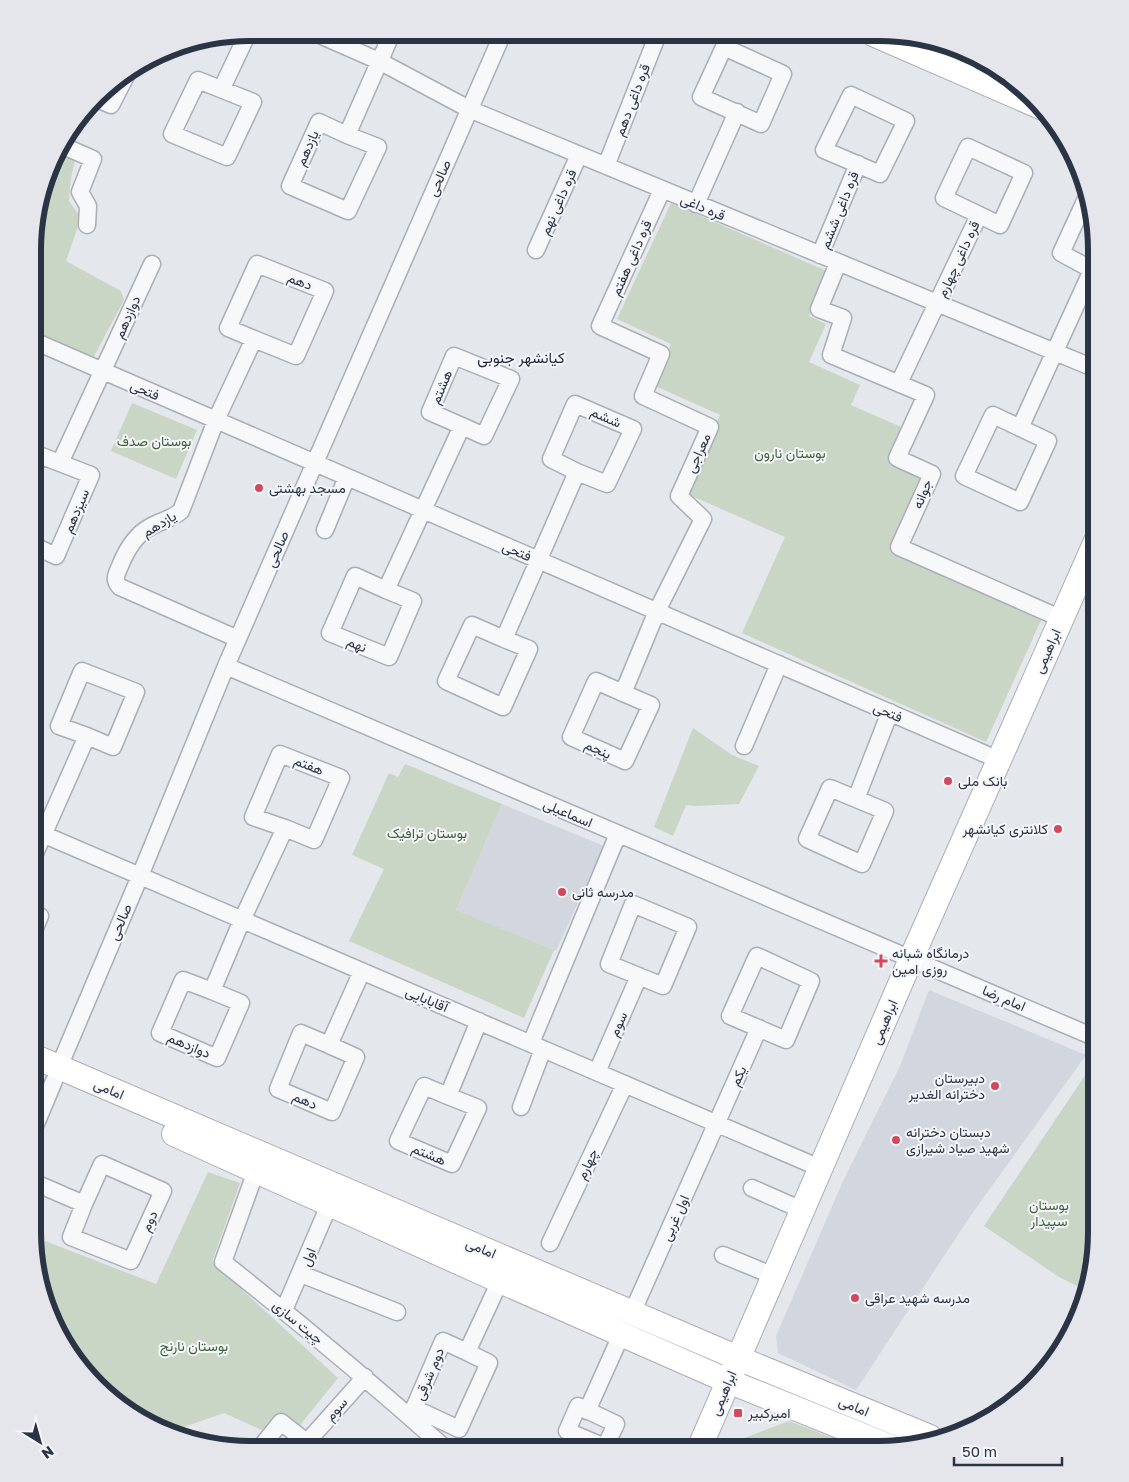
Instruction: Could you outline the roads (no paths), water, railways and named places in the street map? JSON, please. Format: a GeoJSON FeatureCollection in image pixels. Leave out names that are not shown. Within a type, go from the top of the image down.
{"type":"FeatureCollection","features":[{"type":"Feature","properties":{"kind":"main road"},"geometry":{"type":"LineString","coordinates":[[891,42],[1022,99]]}},
{"type":"Feature","properties":{"kind":"main road","name":"ابراهیمی"},"geometry":{"type":"LineString","coordinates":[[702,1441],[911,959],[1088,559]]}},
{"type":"Feature","properties":{"kind":"main road","name":"امامی"},"geometry":{"type":"LineString","coordinates":[[41,1062],[56,1074],[256,1171],[728,1381],[879,1441]]}},
{"type":"Feature","properties":{"kind":"main road","name":"امامی"},"geometry":{"type":"LineString","coordinates":[[41,1072],[56,1074],[926,1435]]}},
{"type":"Feature","properties":{"kind":"main road"},"geometry":{"type":"LineString","coordinates":[[622,1333],[632,1312]]}},
{"type":"Feature","properties":{"kind":"street","name":"قره داغی"},"geometry":{"type":"LineString","coordinates":[[333,41],[379,61],[469,109],[1088,365]]}},
{"type":"Feature","properties":{"kind":"street"},"geometry":{"type":"LineString","coordinates":[[347,135],[388,41]]}},
{"type":"Feature","properties":{"kind":"street","name":"صالحی"},"geometry":{"type":"LineString","coordinates":[[41,1111],[226,666],[499,41]]}},
{"type":"Feature","properties":{"kind":"street","name":"قره داغی دهم"},"geometry":{"type":"LineString","coordinates":[[606,166],[655,41]]}},
{"type":"Feature","properties":{"kind":"street"},"geometry":{"type":"LineString","coordinates":[[222,88],[244,42]]}},
{"type":"Feature","properties":{"kind":"street"},"geometry":{"type":"LineString","coordinates":[[724,48],[784,74],[761,124],[737,112],[701,97],[724,48]]}},
{"type":"Feature","properties":{"kind":"street"},"geometry":{"type":"LineString","coordinates":[[198,80],[222,88],[254,102],[227,157],[172,134],[198,80]]}},
{"type":"Feature","properties":{"kind":"street"},"geometry":{"type":"LineString","coordinates":[[104,102],[111,105],[120,87]]}},
{"type":"Feature","properties":{"kind":"street"},"geometry":{"type":"LineString","coordinates":[[851,95],[906,121],[880,174],[858,164],[824,150],[851,95]]}},
{"type":"Feature","properties":{"kind":"street"},"geometry":{"type":"LineString","coordinates":[[696,204],[737,112]]}},
{"type":"Feature","properties":{"kind":"street","name":"یازدهم"},"geometry":{"type":"LineString","coordinates":[[319,122],[347,135],[378,147],[348,211],[290,186],[319,122]]}},
{"type":"Feature","properties":{"kind":"street"},"geometry":{"type":"LineString","coordinates":[[968,147],[1024,173],[1000,224],[979,215],[944,198],[968,147]]}},
{"type":"Feature","properties":{"kind":"street"},"geometry":{"type":"LineString","coordinates":[[68,148],[93,159],[80,192],[88,206],[87,225]]}},
{"type":"Feature","properties":{"kind":"street","name":"قره داغی نهم"},"geometry":{"type":"LineString","coordinates":[[536,250],[579,155]]}},
{"type":"Feature","properties":{"kind":"street","name":"قره داغی ششم"},"geometry":{"type":"LineString","coordinates":[[820,256],[858,164]]}},
{"type":"Feature","properties":{"kind":"street","name":"قره داغی هفتم"},"geometry":{"type":"LineString","coordinates":[[600,326],[662,190]]}},
{"type":"Feature","properties":{"kind":"street"},"geometry":{"type":"LineString","coordinates":[[1083,205],[1062,253],[1088,268]]}},
{"type":"Feature","properties":{"kind":"street","name":"قره داغی چهارم"},"geometry":{"type":"LineString","coordinates":[[899,383],[979,215]]}},
{"type":"Feature","properties":{"kind":"street","name":"جوانه"},"geometry":{"type":"LineString","coordinates":[[838,263],[819,309],[843,318],[831,355],[926,395],[897,458],[932,474],[899,547],[1062,619]]}},
{"type":"Feature","properties":{"kind":"street","name":"دوازدهم"},"geometry":{"type":"LineString","coordinates":[[103,371],[152,264]]}},
{"type":"Feature","properties":{"kind":"street","name":"دهم"},"geometry":{"type":"LineString","coordinates":[[257,264],[325,291],[296,356],[254,339],[228,328],[257,264]]}},
{"type":"Feature","properties":{"kind":"street"},"geometry":{"type":"LineString","coordinates":[[1020,428],[1088,283]]}},
{"type":"Feature","properties":{"kind":"street","name":"معراجی"},"geometry":{"type":"LineString","coordinates":[[600,326],[661,354],[643,396],[710,427],[679,496],[704,519],[657,612]]}},
{"type":"Feature","properties":{"kind":"street"},"geometry":{"type":"LineString","coordinates":[[216,420],[254,339]]}},
{"type":"Feature","properties":{"kind":"street","name":"فتحی"},"geometry":{"type":"LineString","coordinates":[[41,345],[999,760]]}},
{"type":"Feature","properties":{"kind":"street","name":"هشتم"},"geometry":{"type":"LineString","coordinates":[[454,356],[511,379],[484,436],[462,426],[430,412],[454,356]]}},
{"type":"Feature","properties":{"kind":"street"},"geometry":{"type":"LineString","coordinates":[[60,462],[103,371]]}},
{"type":"Feature","properties":{"kind":"street","name":"ششم"},"geometry":{"type":"LineString","coordinates":[[575,404],[633,429],[607,484],[577,472],[551,459],[575,404]]}},
{"type":"Feature","properties":{"kind":"street"},"geometry":{"type":"LineString","coordinates":[[993,415],[1020,428],[1048,441],[1020,502],[964,476],[993,415]]}},
{"type":"Feature","properties":{"kind":"street","name":"یازدهم"},"geometry":{"type":"LineString","coordinates":[[216,420],[181,511],[149,527],[140,534],[124,557],[116,583],[126,590],[238,639]]}},
{"type":"Feature","properties":{"kind":"street"},"geometry":{"type":"LineString","coordinates":[[386,590],[462,426]]}},
{"type":"Feature","properties":{"kind":"street","name":"سیزدهم"},"geometry":{"type":"LineString","coordinates":[[41,456],[91,475],[56,556],[41,549]]}},
{"type":"Feature","properties":{"kind":"street"},"geometry":{"type":"LineString","coordinates":[[504,639],[577,472]]}},
{"type":"Feature","properties":{"kind":"street"},"geometry":{"type":"LineString","coordinates":[[325,530],[347,477]]}},
{"type":"Feature","properties":{"kind":"street","name":"نهم"},"geometry":{"type":"LineString","coordinates":[[355,576],[386,590],[413,601],[388,657],[330,633],[355,576]]}},
{"type":"Feature","properties":{"kind":"street"},"geometry":{"type":"LineString","coordinates":[[623,693],[657,612]]}},
{"type":"Feature","properties":{"kind":"street"},"geometry":{"type":"LineString","coordinates":[[472,625],[504,639],[529,649],[503,707],[446,681],[472,625]]}},
{"type":"Feature","properties":{"kind":"street"},"geometry":{"type":"LineString","coordinates":[[744,746],[779,664]]}},
{"type":"Feature","properties":{"kind":"street","name":"اسماعیلی"},"geometry":{"type":"LineString","coordinates":[[226,666],[911,959]]}},
{"type":"Feature","properties":{"kind":"street"},"geometry":{"type":"LineString","coordinates":[[82,671],[136,692],[113,747],[87,736],[59,726],[82,671]]}},
{"type":"Feature","properties":{"kind":"street","name":"پنجم"},"geometry":{"type":"LineString","coordinates":[[596,681],[623,693],[651,705],[625,761],[570,737],[596,681]]}},
{"type":"Feature","properties":{"kind":"street"},"geometry":{"type":"LineString","coordinates":[[856,799],[890,712]]}},
{"type":"Feature","properties":{"kind":"street"},"geometry":{"type":"LineString","coordinates":[[41,826],[87,736]]}},
{"type":"Feature","properties":{"kind":"street","name":"هفتم"},"geometry":{"type":"LineString","coordinates":[[280,754],[341,778],[314,840],[285,828],[254,817],[280,754]]}},
{"type":"Feature","properties":{"kind":"street"},"geometry":{"type":"LineString","coordinates":[[830,788],[856,799],[885,811],[862,864],[807,839],[830,788]]}},
{"type":"Feature","properties":{"kind":"street"},"geometry":{"type":"LineString","coordinates":[[212,991],[242,920],[285,828]]}},
{"type":"Feature","properties":{"kind":"street","name":"آقابابایی"},"geometry":{"type":"LineString","coordinates":[[41,833],[820,1168]]}},
{"type":"Feature","properties":{"kind":"street"},"geometry":{"type":"LineString","coordinates":[[521,1107],[537,1046],[618,834]]}},
{"type":"Feature","properties":{"kind":"street"},"geometry":{"type":"LineString","coordinates":[[633,904],[688,927],[663,986],[639,976],[609,964],[633,904]]}},
{"type":"Feature","properties":{"kind":"street"},"geometry":{"type":"LineString","coordinates":[[757,956],[811,981],[786,1040],[759,1028],[730,1016],[757,956]]}},
{"type":"Feature","properties":{"kind":"street","name":"امام رضا"},"geometry":{"type":"LineString","coordinates":[[911,959],[1088,1035]]}},
{"type":"Feature","properties":{"kind":"street"},"geometry":{"type":"LineString","coordinates":[[329,1045],[362,971]]}},
{"type":"Feature","properties":{"kind":"street","name":"سوم"},"geometry":{"type":"LineString","coordinates":[[597,1072],[639,976]]}},
{"type":"Feature","properties":{"kind":"street","name":"دوازدهم"},"geometry":{"type":"LineString","coordinates":[[183,980],[212,991],[240,1003],[217,1058],[160,1033],[183,980]]}},
{"type":"Feature","properties":{"kind":"street"},"geometry":{"type":"LineString","coordinates":[[448,1096],[479,1021]]}},
{"type":"Feature","properties":{"kind":"street","name":"یکم"},"geometry":{"type":"LineString","coordinates":[[716,1123],[759,1028]]}},
{"type":"Feature","properties":{"kind":"street","name":"دهم"},"geometry":{"type":"LineString","coordinates":[[301,1034],[329,1045],[356,1057],[332,1112],[278,1089],[301,1034]]}},
{"type":"Feature","properties":{"kind":"street","name":"چهارم"},"geometry":{"type":"LineString","coordinates":[[550,1243],[625,1084]]}},
{"type":"Feature","properties":{"kind":"street","name":"هشتم"},"geometry":{"type":"LineString","coordinates":[[424,1086],[448,1096],[478,1108],[452,1164],[398,1141],[424,1086]]}},
{"type":"Feature","properties":{"kind":"street","name":"اول غربی"},"geometry":{"type":"LineString","coordinates":[[632,1312],[716,1123]]}},
{"type":"Feature","properties":{"kind":"street","name":"دوم"},"geometry":{"type":"LineString","coordinates":[[102,1164],[163,1191],[131,1261],[71,1237],[84,1204],[102,1164]]}},
{"type":"Feature","properties":{"kind":"street","name":"چیت سازی"},"geometry":{"type":"LineString","coordinates":[[256,1171],[223,1262],[365,1377],[437,1441]]}},
{"type":"Feature","properties":{"kind":"street"},"geometry":{"type":"LineString","coordinates":[[41,1185],[84,1204]]}},
{"type":"Feature","properties":{"kind":"street"},"geometry":{"type":"LineString","coordinates":[[752,1188],[802,1210]]}},
{"type":"Feature","properties":{"kind":"street","name":"اول"},"geometry":{"type":"LineString","coordinates":[[284,1310],[330,1203]]}},
{"type":"Feature","properties":{"kind":"street"},"geometry":{"type":"LineString","coordinates":[[723,1255],[774,1276]]}},
{"type":"Feature","properties":{"kind":"street"},"geometry":{"type":"LineString","coordinates":[[300,1274],[397,1312]]}},
{"type":"Feature","properties":{"kind":"street","name":"دوم شرقی"},"geometry":{"type":"LineString","coordinates":[[467,1352],[500,1281]]}},
{"type":"Feature","properties":{"kind":"street"},"geometry":{"type":"LineString","coordinates":[[587,1411],[622,1333]]}},
{"type":"Feature","properties":{"kind":"street","name":"دوم شرقی"},"geometry":{"type":"LineString","coordinates":[[442,1341],[467,1352],[489,1363],[459,1429],[414,1408],[442,1341]]}},
{"type":"Feature","properties":{"kind":"street","name":"سوم"},"geometry":{"type":"LineString","coordinates":[[314,1441],[365,1377]]}},
{"type":"Feature","properties":{"kind":"street"},"geometry":{"type":"LineString","coordinates":[[266,1441],[281,1422],[306,1441]]}},
{"type":"Feature","properties":{"kind":"place","name":"مسجد بهشتی"},"geometry":{"type":"Point","coordinates":[259,488]}},
{"type":"Feature","properties":{"kind":"place","name":"بانک ملی"},"geometry":{"type":"Point","coordinates":[948,781]}},
{"type":"Feature","properties":{"kind":"place","name":"کلانتری کیانشهر"},"geometry":{"type":"Point","coordinates":[1058,829]}},
{"type":"Feature","properties":{"kind":"place","name":"مدرسه ثانی"},"geometry":{"type":"Point","coordinates":[562,892]}},
{"type":"Feature","properties":{"kind":"place","name":"درمانگاه شبانه روزی امین"},"geometry":{"type":"Point","coordinates":[881,961]}},
{"type":"Feature","properties":{"kind":"place","name":"دبیرستان دخترانه الغدیر"},"geometry":{"type":"Point","coordinates":[995,1086]}},
{"type":"Feature","properties":{"kind":"place","name":"دبستان دخترانه شهید صیاد شیرازی"},"geometry":{"type":"Point","coordinates":[896,1140]}},
{"type":"Feature","properties":{"kind":"place","name":"مدرسه شهید عراقی"},"geometry":{"type":"Point","coordinates":[855,1298]}},
{"type":"Feature","properties":{"kind":"place","name":"امیرکبیر"},"geometry":{"type":"Point","coordinates":[738,1413]}},
{"type":"Feature","properties":{"kind":"district","name":"کیانشهر جنوبی"},"geometry":{"type":"Point","coordinates":[521,358]}},
{"type":"Feature","properties":{"kind":"park label","name":"بوستان صدف"},"geometry":{"type":"Point","coordinates":[154,441]}},
{"type":"Feature","properties":{"kind":"park label","name":"بوستان نارون"},"geometry":{"type":"Point","coordinates":[790,453]}},
{"type":"Feature","properties":{"kind":"park label","name":"بوستان ترافیک"},"geometry":{"type":"Point","coordinates":[427,833]}},
{"type":"Feature","properties":{"kind":"park label","name":"بوستان سپیدار"},"geometry":{"type":"Point","coordinates":[1049,1214]}},
{"type":"Feature","properties":{"kind":"park label","name":"بوستان نارنج"},"geometry":{"type":"Point","coordinates":[194,1346]}}]}
